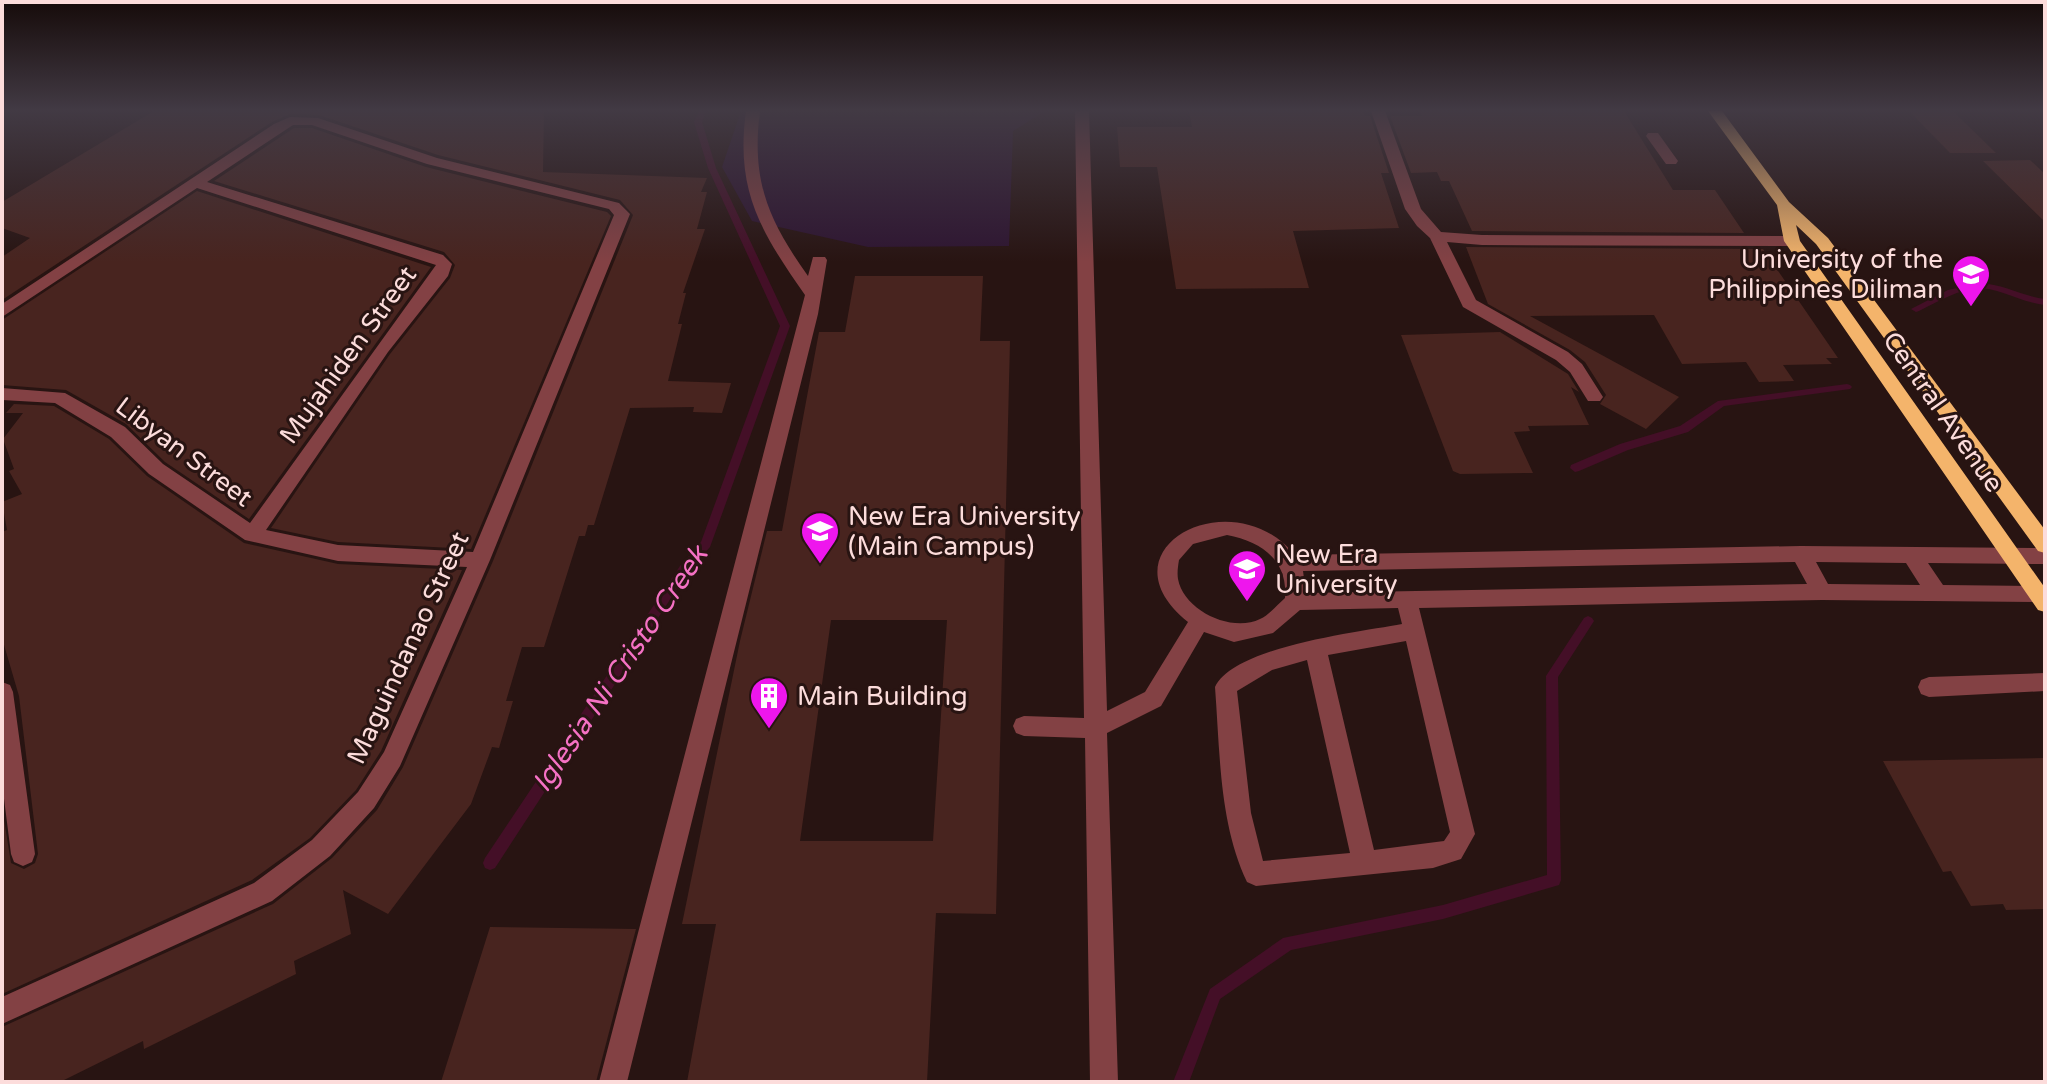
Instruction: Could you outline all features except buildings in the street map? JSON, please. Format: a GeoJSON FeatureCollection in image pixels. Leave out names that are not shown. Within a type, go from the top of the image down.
{"type":"FeatureCollection","features":[{"type":"Feature","properties":{"kind":"main road","name":"Central Avenue"},"geometry":{"type":"LineString","coordinates":[[1752,162],[1784,205],[1822,241],[2045,545]]}},
{"type":"Feature","properties":{"kind":"main road","name":"Central Avenue"},"geometry":{"type":"LineString","coordinates":[[1784,205],[1792,241],[2043,597]]}},
{"type":"Feature","properties":{"kind":"street","name":"Maguindanao Street"},"geometry":{"type":"LineString","coordinates":[[196,183],[228,162]]}},
{"type":"Feature","properties":{"kind":"street","name":"Maguindanao Street"},"geometry":{"type":"LineString","coordinates":[[2,1011],[263,892],[321,848],[366,800],[392,759],[480,560],[622,214],[614,206],[434,162]]}},
{"type":"Feature","properties":{"kind":"street"},"geometry":{"type":"LineString","coordinates":[[748,162],[752,191],[775,241],[813,294]]}},
{"type":"Feature","properties":{"kind":"street"},"geometry":{"type":"LineString","coordinates":[[1083,162],[1104,1082]]}},
{"type":"Feature","properties":{"kind":"street"},"geometry":{"type":"LineString","coordinates":[[1396,162],[1413,209],[1422,223],[1437,236],[1469,303],[1562,356],[1576,368],[1594,397]]}},
{"type":"Feature","properties":{"kind":"street"},"geometry":{"type":"LineString","coordinates":[[2,312],[196,183]]}},
{"type":"Feature","properties":{"kind":"street","name":"Mujahiden Street"},"geometry":{"type":"LineString","coordinates":[[196,183],[437,258],[444,264],[442,272],[373,359],[252,535]]}},
{"type":"Feature","properties":{"kind":"street"},"geometry":{"type":"LineString","coordinates":[[1437,236],[1482,240],[1792,241]]}},
{"type":"Feature","properties":{"kind":"street"},"geometry":{"type":"LineString","coordinates":[[613,1082],[813,294],[819,260]]}},
{"type":"Feature","properties":{"kind":"street","name":"Libyan Street"},"geometry":{"type":"LineString","coordinates":[[6,399],[59,397],[118,432],[156,469],[252,535],[338,553],[480,560]]}},
{"type":"Feature","properties":{"kind":"street"},"geometry":{"type":"LineString","coordinates":[[1227,527],[1245,530],[1277,546],[1291,563],[1298,588],[1295,602],[1273,625],[1256,631],[1237,632],[1199,622],[1173,598],[1166,568],[1180,543],[1193,534],[1227,527]]}},
{"type":"Feature","properties":{"kind":"street"},"geometry":{"type":"LineString","coordinates":[[1291,563],[1801,554],[2045,556]]}},
{"type":"Feature","properties":{"kind":"street"},"geometry":{"type":"LineString","coordinates":[[1801,554],[1822,592]]}},
{"type":"Feature","properties":{"kind":"street"},"geometry":{"type":"LineString","coordinates":[[1912,556],[1937,593]]}},
{"type":"Feature","properties":{"kind":"street"},"geometry":{"type":"LineString","coordinates":[[1295,602],[1822,592],[2043,597]]}},
{"type":"Feature","properties":{"kind":"street"},"geometry":{"type":"LineString","coordinates":[[1406,600],[1414,631],[1463,834],[1452,851],[1256,874],[1248,864],[1226,687],[1238,675],[1277,659],[1414,631]]}},
{"type":"Feature","properties":{"kind":"street"},"geometry":{"type":"LineString","coordinates":[[1024,726],[1095,728],[1153,699],[1199,622]]}},
{"type":"Feature","properties":{"kind":"street"},"geometry":{"type":"LineString","coordinates":[[1316,651],[1364,862]]}},
{"type":"Feature","properties":{"kind":"street"},"geometry":{"type":"LineString","coordinates":[[1929,687],[2045,682]]}},
{"type":"Feature","properties":{"kind":"street"},"geometry":{"type":"LineString","coordinates":[[2,692],[23,854]]}},
{"type":"Feature","properties":{"kind":"shaded area"},"geometry":{"type":"Polygon","coordinates":[[[724,162],[1012,162],[1009,246],[868,247],[752,221],[722,167],[724,162]]]}},
{"type":"Feature","properties":{"kind":"waterway","name":"Iglesia Ni Cristo Creek"},"geometry":{"type":"LineString","coordinates":[[490,863],[684,569],[706,544],[785,326],[710,162]]}},
{"type":"Feature","properties":{"kind":"waterway","name":"Iglesia Ni Cristo Creek"},"geometry":{"type":"LineString","coordinates":[[1916,309],[1951,292],[1980,285],[2045,302]]}},
{"type":"Feature","properties":{"kind":"waterway","name":"Iglesia Ni Cristo Creek"},"geometry":{"type":"LineString","coordinates":[[1575,468],[1624,447],[1684,429],[1721,403],[1847,387]]}},
{"type":"Feature","properties":{"kind":"waterway","name":"Iglesia Ni Cristo Creek"},"geometry":{"type":"LineString","coordinates":[[1181,1082],[1215,994],[1288,943],[1443,912],[1554,880],[1552,676],[1588,621]]}},
{"type":"Feature","properties":{"kind":"place","name":"University of the Philippines Diliman"},"geometry":{"type":"Point","coordinates":[1971,308]}},
{"type":"Feature","properties":{"kind":"place","name":"New Era University (Main Campus)"},"geometry":{"type":"Point","coordinates":[820,565]}},
{"type":"Feature","properties":{"kind":"place","name":"New Era University"},"geometry":{"type":"Point","coordinates":[1247,603]}},
{"type":"Feature","properties":{"kind":"place","name":"Main Building"},"geometry":{"type":"Point","coordinates":[769,730]}}]}
